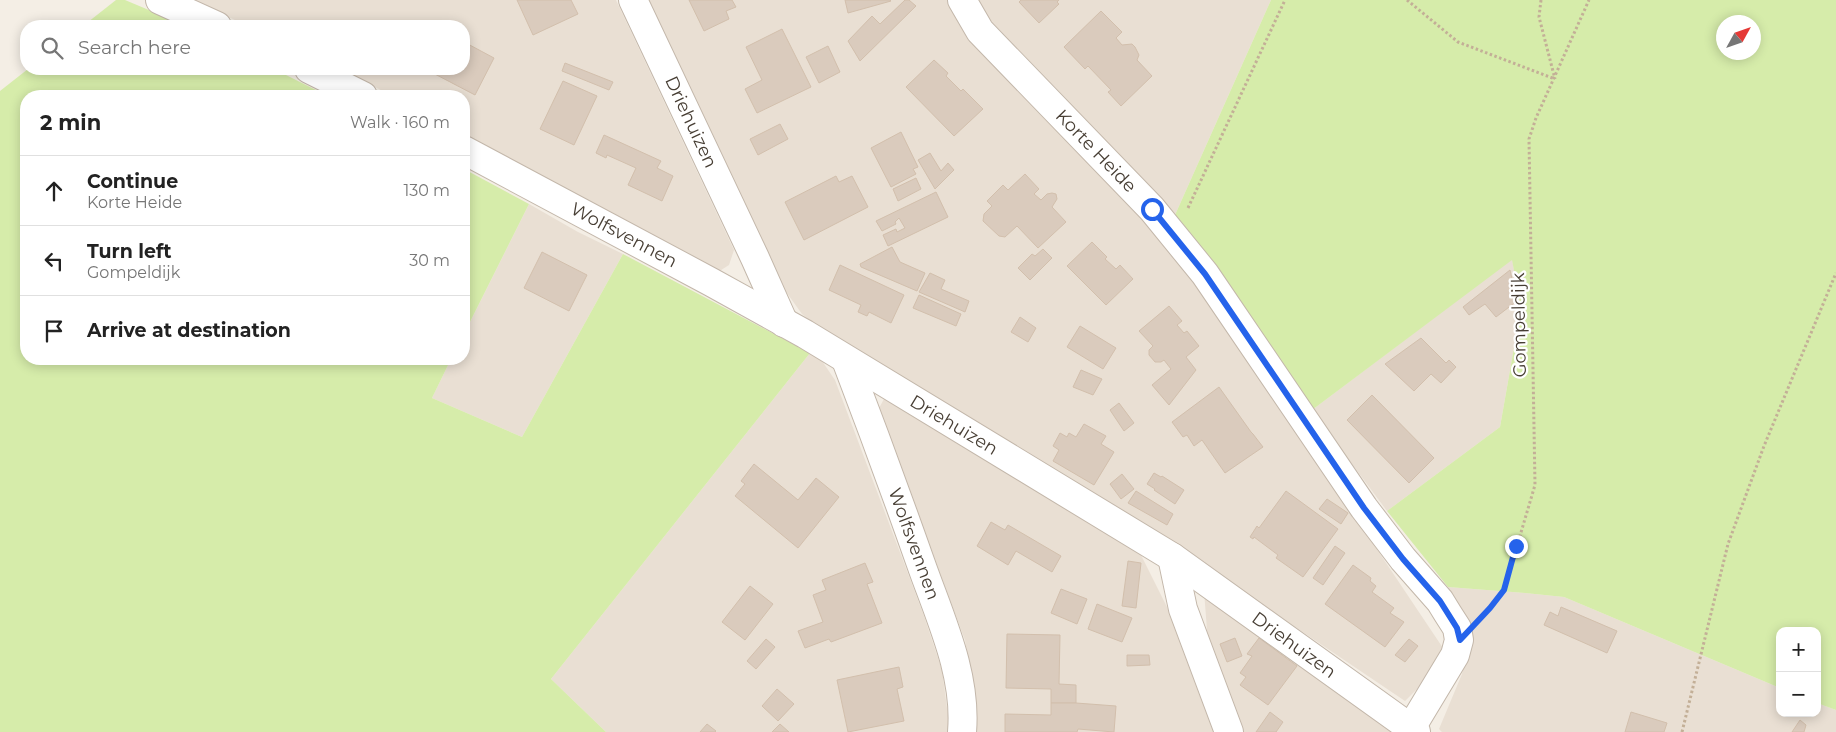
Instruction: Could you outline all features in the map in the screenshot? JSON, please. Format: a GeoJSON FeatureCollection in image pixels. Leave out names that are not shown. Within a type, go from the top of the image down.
{"type":"FeatureCollection","features":[{"type":"Feature","properties":{"kind":"street"},"geometry":{"type":"LineString","coordinates":[[160,0],[204,20]]}},
{"type":"Feature","properties":{"kind":"street","name":"Driehuizen"},"geometry":{"type":"LineString","coordinates":[[633,0],[784,323],[1172,557],[1414,730]]}},
{"type":"Feature","properties":{"kind":"street","name":"Korte Heide"},"geometry":{"type":"LineString","coordinates":[[962,0],[980,31],[1152,209],[1205,274],[1364,508],[1403,559],[1440,601],[1457,628],[1460,640]]}},
{"type":"Feature","properties":{"kind":"street"},"geometry":{"type":"LineString","coordinates":[[320,75],[351,90]]}},
{"type":"Feature","properties":{"kind":"street","name":"Wolfsvennen"},"geometry":{"type":"LineString","coordinates":[[470,153],[784,323]]}},
{"type":"Feature","properties":{"kind":"street","name":"Wolfsvennen"},"geometry":{"type":"LineString","coordinates":[[846,360],[890,476],[956,663],[963,718],[962,732]]}},
{"type":"Feature","properties":{"kind":"street"},"geometry":{"type":"LineString","coordinates":[[1172,557],[1183,609],[1229,732]]}},
{"type":"Feature","properties":{"kind":"street"},"geometry":{"type":"LineString","coordinates":[[1414,730],[1456,655],[1460,640]]}},
{"type":"Feature","properties":{"kind":"path"},"geometry":{"type":"LineString","coordinates":[[1174,236],[1285,0]]}},
{"type":"Feature","properties":{"kind":"path"},"geometry":{"type":"LineString","coordinates":[[1407,0],[1458,42],[1555,80]]}},
{"type":"Feature","properties":{"kind":"path"},"geometry":{"type":"LineString","coordinates":[[1541,0],[1539,17],[1555,80]]}},
{"type":"Feature","properties":{"kind":"path","name":"Gompeldijk"},"geometry":{"type":"LineString","coordinates":[[1460,640],[1504,590],[1534,485],[1529,139],[1536,118],[1555,80],[1589,0]]}},
{"type":"Feature","properties":{"kind":"path"},"geometry":{"type":"LineString","coordinates":[[1682,732],[1728,544],[1764,446],[1836,273]]}},
{"type":"Feature","properties":{"kind":"shaded area"},"geometry":{"type":"Polygon","coordinates":[[[191,0],[616,0],[734,250],[729,265],[718,272],[470,138],[470,90],[381,90],[352,75],[470,75],[470,20],[235,20],[191,0]]]}},
{"type":"Feature","properties":{"kind":"shaded area"},"geometry":{"type":"Polygon","coordinates":[[[649,0],[949,0],[1006,75],[1168,246],[1277,400],[1443,648],[1420,686],[1405,701],[1206,567],[822,330],[802,314],[779,282],[649,0]]]}},
{"type":"Feature","properties":{"kind":"shaded area"},"geometry":{"type":"Polygon","coordinates":[[[976,0],[1271,0],[1175,215],[982,11],[976,0]]]}},
{"type":"Feature","properties":{"kind":"shaded area"},"geometry":{"type":"Polygon","coordinates":[[[529,204],[578,232],[623,254],[522,437],[432,398],[448,365],[470,365],[470,322],[529,204]]]}},
{"type":"Feature","properties":{"kind":"shaded area"},"geometry":{"type":"Polygon","coordinates":[[[1512,259],[1521,308],[1500,427],[1387,511],[1312,410],[1512,259]]]}},
{"type":"Feature","properties":{"kind":"shaded area"},"geometry":{"type":"Polygon","coordinates":[[[810,353],[822,361],[835,380],[924,616],[942,670],[949,723],[948,732],[606,732],[551,679],[810,353]]]}},
{"type":"Feature","properties":{"kind":"shaded area"},"geometry":{"type":"Polygon","coordinates":[[[884,399],[1140,553],[1169,611],[1214,732],[973,732],[975,701],[965,640],[878,410],[884,399]]]}},
{"type":"Feature","properties":{"kind":"shaded area"},"geometry":{"type":"Polygon","coordinates":[[[1448,587],[1564,597],[1776,686],[1776,717],[1821,717],[1821,704],[1836,710],[1836,732],[1442,732],[1439,729],[1462,674],[1472,630],[1448,587]]]}},
{"type":"Feature","properties":{"kind":"shaded area"},"geometry":{"type":"Polygon","coordinates":[[[1204,591],[1397,732],[1241,732],[1208,643],[1204,591]]]}},
{"type":"Feature","properties":{"kind":"green space"},"geometry":{"type":"Polygon","coordinates":[[[116,0],[125,0],[173,20],[91,20],[116,0]]]}},
{"type":"Feature","properties":{"kind":"green space"},"geometry":{"type":"Polygon","coordinates":[[[1271,0],[1836,0],[1836,710],[1821,704],[1821,627],[1776,627],[1776,686],[1564,597],[1448,587],[1387,511],[1500,427],[1521,308],[1512,260],[1312,410],[1175,215],[1271,0]]]}},
{"type":"Feature","properties":{"kind":"green space"},"geometry":{"type":"Polygon","coordinates":[[[20,75],[286,75],[316,90],[20,90],[20,365],[448,365],[432,398],[522,437],[623,254],[810,353],[551,679],[606,732],[0,732],[0,91],[20,75]]]}},
{"type":"Feature","properties":{"kind":"green space"},"geometry":{"type":"Polygon","coordinates":[[[470,172],[529,204],[470,322],[470,172]]]}},
{"type":"Feature","properties":{"kind":"building"},"geometry":{"type":"Polygon","coordinates":[[[517,0],[571,0],[578,14],[533,35],[517,0]]]}},
{"type":"Feature","properties":{"kind":"building"},"geometry":{"type":"Polygon","coordinates":[[[689,0],[732,0],[736,7],[726,11],[729,19],[704,31],[689,0]]]}},
{"type":"Feature","properties":{"kind":"building"},"geometry":{"type":"Polygon","coordinates":[[[845,0],[890,0],[891,1],[848,13],[845,0]]]}},
{"type":"Feature","properties":{"kind":"building"},"geometry":{"type":"Polygon","coordinates":[[[905,0],[909,0],[916,6],[860,61],[848,41],[872,16],[880,24],[905,0]]]}},
{"type":"Feature","properties":{"kind":"building"},"geometry":{"type":"Polygon","coordinates":[[[1021,0],[1059,0],[1057,2],[1059,4],[1039,23],[1019,2],[1021,0]]]}},
{"type":"Feature","properties":{"kind":"building"},"geometry":{"type":"Polygon","coordinates":[[[1101,11],[1122,32],[1116,38],[1122,45],[1132,44],[1135,47],[1139,55],[1137,60],[1152,76],[1121,106],[1108,92],[1111,90],[1088,66],[1085,69],[1064,47],[1101,11]]]}},
{"type":"Feature","properties":{"kind":"building"},"geometry":{"type":"Polygon","coordinates":[[[782,29],[811,87],[757,113],[745,89],[762,80],[746,47],[782,29]]]}},
{"type":"Feature","properties":{"kind":"building"},"geometry":{"type":"Polygon","coordinates":[[[470,45],[494,58],[475,95],[470,92],[470,90],[465,90],[437,75],[470,75],[470,45]]]}},
{"type":"Feature","properties":{"kind":"building"},"geometry":{"type":"Polygon","coordinates":[[[828,46],[840,72],[819,83],[806,57],[828,46]]]}},
{"type":"Feature","properties":{"kind":"building"},"geometry":{"type":"Polygon","coordinates":[[[934,60],[948,73],[946,76],[961,91],[963,89],[983,109],[954,136],[906,87],[934,60]]]}},
{"type":"Feature","properties":{"kind":"building"},"geometry":{"type":"Polygon","coordinates":[[[565,63],[613,82],[609,90],[562,71],[565,63]]]}},
{"type":"Feature","properties":{"kind":"building"},"geometry":{"type":"Polygon","coordinates":[[[563,81],[597,96],[574,145],[540,129],[563,81]]]}},
{"type":"Feature","properties":{"kind":"building"},"geometry":{"type":"Polygon","coordinates":[[[780,124],[788,139],[758,155],[750,139],[780,124]]]}},
{"type":"Feature","properties":{"kind":"building"},"geometry":{"type":"Polygon","coordinates":[[[901,132],[918,167],[913,169],[916,174],[891,187],[871,148],[901,132]]]}},
{"type":"Feature","properties":{"kind":"building"},"geometry":{"type":"Polygon","coordinates":[[[604,135],[661,161],[657,168],[673,176],[662,201],[628,185],[636,168],[607,155],[606,158],[596,153],[604,135]]]}},
{"type":"Feature","properties":{"kind":"building"},"geometry":{"type":"Polygon","coordinates":[[[930,153],[941,171],[948,163],[954,170],[935,189],[918,160],[930,153]]]}},
{"type":"Feature","properties":{"kind":"building"},"geometry":{"type":"Polygon","coordinates":[[[1025,174],[1039,189],[1034,194],[1041,200],[1047,194],[1056,194],[1057,199],[1052,207],[1066,222],[1038,248],[1017,226],[1005,237],[999,236],[983,221],[984,214],[992,206],[987,201],[1003,185],[1008,190],[1025,174]]]}},
{"type":"Feature","properties":{"kind":"building"},"geometry":{"type":"Polygon","coordinates":[[[836,176],[839,182],[852,176],[868,207],[804,240],[785,202],[836,176]]]}},
{"type":"Feature","properties":{"kind":"building"},"geometry":{"type":"Polygon","coordinates":[[[916,178],[921,189],[898,201],[893,189],[916,178]]]}},
{"type":"Feature","properties":{"kind":"building"},"geometry":{"type":"Polygon","coordinates":[[[936,192],[948,217],[888,246],[883,235],[896,229],[897,232],[905,228],[899,218],[895,222],[896,224],[882,231],[876,221],[936,192]]]}},
{"type":"Feature","properties":{"kind":"building"},"geometry":{"type":"Polygon","coordinates":[[[1092,242],[1107,257],[1105,259],[1116,269],[1120,265],[1133,279],[1106,305],[1067,266],[1092,242]]]}},
{"type":"Feature","properties":{"kind":"building"},"geometry":{"type":"Polygon","coordinates":[[[892,247],[900,262],[925,273],[917,291],[861,267],[860,264],[892,247]]]}},
{"type":"Feature","properties":{"kind":"building"},"geometry":{"type":"Polygon","coordinates":[[[1043,249],[1052,258],[1030,280],[1018,268],[1032,254],[1035,256],[1043,249]]]}},
{"type":"Feature","properties":{"kind":"building"},"geometry":{"type":"Polygon","coordinates":[[[542,252],[587,275],[569,311],[524,288],[542,252]]]}},
{"type":"Feature","properties":{"kind":"building"},"geometry":{"type":"Polygon","coordinates":[[[840,265],[904,295],[891,323],[869,312],[867,316],[858,312],[861,305],[829,290],[840,265]]]}},
{"type":"Feature","properties":{"kind":"building"},"geometry":{"type":"Polygon","coordinates":[[[1510,270],[1517,301],[1496,317],[1485,304],[1469,315],[1463,307],[1510,270]]]}},
{"type":"Feature","properties":{"kind":"building"},"geometry":{"type":"Polygon","coordinates":[[[930,273],[945,280],[941,289],[969,301],[965,312],[919,292],[930,273]]]}},
{"type":"Feature","properties":{"kind":"building"},"geometry":{"type":"Polygon","coordinates":[[[919,295],[961,314],[956,326],[913,308],[919,295]]]}},
{"type":"Feature","properties":{"kind":"building"},"geometry":{"type":"Polygon","coordinates":[[[1169,306],[1182,321],[1177,325],[1184,333],[1187,331],[1199,346],[1186,357],[1196,370],[1169,405],[1152,385],[1171,369],[1164,360],[1155,362],[1149,355],[1149,350],[1153,346],[1139,331],[1169,306]]]}},
{"type":"Feature","properties":{"kind":"building"},"geometry":{"type":"Polygon","coordinates":[[[1020,317],[1036,328],[1028,342],[1011,332],[1020,317]]]}},
{"type":"Feature","properties":{"kind":"building"},"geometry":{"type":"Polygon","coordinates":[[[1080,326],[1116,348],[1103,369],[1067,347],[1080,326]]]}},
{"type":"Feature","properties":{"kind":"building"},"geometry":{"type":"Polygon","coordinates":[[[1421,338],[1446,363],[1449,360],[1456,367],[1441,383],[1431,374],[1414,391],[1385,364],[1421,338]]]}},
{"type":"Feature","properties":{"kind":"building"},"geometry":{"type":"Polygon","coordinates":[[[1081,370],[1102,379],[1093,395],[1073,387],[1081,370]]]}},
{"type":"Feature","properties":{"kind":"building"},"geometry":{"type":"Polygon","coordinates":[[[1219,387],[1263,447],[1225,473],[1202,440],[1194,446],[1187,435],[1183,437],[1172,422],[1219,387]]]}},
{"type":"Feature","properties":{"kind":"building"},"geometry":{"type":"Polygon","coordinates":[[[1372,395],[1434,458],[1409,483],[1347,420],[1372,395]]]}},
{"type":"Feature","properties":{"kind":"building"},"geometry":{"type":"Polygon","coordinates":[[[1119,403],[1134,423],[1124,431],[1110,410],[1119,403]]]}},
{"type":"Feature","properties":{"kind":"building"},"geometry":{"type":"Polygon","coordinates":[[[1084,424],[1106,436],[1101,444],[1114,452],[1094,485],[1053,461],[1059,450],[1053,446],[1060,433],[1067,437],[1069,433],[1076,437],[1084,424]]]}},
{"type":"Feature","properties":{"kind":"building"},"geometry":{"type":"Polygon","coordinates":[[[754,464],[798,500],[816,478],[839,497],[798,548],[735,496],[745,484],[741,481],[754,464]]]}},
{"type":"Feature","properties":{"kind":"building"},"geometry":{"type":"Polygon","coordinates":[[[1154,473],[1184,490],[1175,504],[1147,484],[1154,473]]]}},
{"type":"Feature","properties":{"kind":"building"},"geometry":{"type":"Polygon","coordinates":[[[1122,474],[1134,489],[1121,499],[1110,484],[1122,474]]]}},
{"type":"Feature","properties":{"kind":"building"},"geometry":{"type":"Polygon","coordinates":[[[1136,491],[1173,514],[1167,525],[1128,503],[1136,491]]]}},
{"type":"Feature","properties":{"kind":"building"},"geometry":{"type":"Polygon","coordinates":[[[1286,491],[1338,529],[1303,577],[1276,558],[1278,555],[1254,537],[1253,539],[1250,537],[1257,526],[1259,528],[1286,491]]]}},
{"type":"Feature","properties":{"kind":"building"},"geometry":{"type":"Polygon","coordinates":[[[1327,499],[1348,513],[1341,524],[1319,509],[1327,499]]]}},
{"type":"Feature","properties":{"kind":"building"},"geometry":{"type":"Polygon","coordinates":[[[991,522],[1005,530],[1008,525],[1061,556],[1052,572],[1016,551],[1008,565],[977,546],[991,522]]]}},
{"type":"Feature","properties":{"kind":"building"},"geometry":{"type":"Polygon","coordinates":[[[1335,546],[1345,553],[1323,585],[1313,578],[1335,546]]]}},
{"type":"Feature","properties":{"kind":"building"},"geometry":{"type":"Polygon","coordinates":[[[1128,561],[1141,563],[1136,608],[1122,606],[1128,561]]]}},
{"type":"Feature","properties":{"kind":"building"},"geometry":{"type":"Polygon","coordinates":[[[865,563],[873,582],[867,584],[882,623],[831,642],[829,639],[805,648],[798,631],[823,622],[813,595],[826,590],[822,580],[865,563]]]}},
{"type":"Feature","properties":{"kind":"building"},"geometry":{"type":"Polygon","coordinates":[[[1353,565],[1371,578],[1370,581],[1376,586],[1372,592],[1394,608],[1390,613],[1404,622],[1385,647],[1325,604],[1353,565]]]}},
{"type":"Feature","properties":{"kind":"building"},"geometry":{"type":"Polygon","coordinates":[[[750,586],[773,604],[745,640],[722,622],[750,586]]]}},
{"type":"Feature","properties":{"kind":"building"},"geometry":{"type":"Polygon","coordinates":[[[1061,589],[1087,599],[1077,624],[1051,613],[1061,589]]]}},
{"type":"Feature","properties":{"kind":"building"},"geometry":{"type":"Polygon","coordinates":[[[1097,604],[1132,618],[1122,642],[1088,629],[1097,604]]]}},
{"type":"Feature","properties":{"kind":"building"},"geometry":{"type":"Polygon","coordinates":[[[1561,607],[1617,631],[1607,653],[1544,625],[1550,612],[1558,616],[1561,607]]]}},
{"type":"Feature","properties":{"kind":"building"},"geometry":{"type":"Polygon","coordinates":[[[1007,634],[1060,635],[1059,684],[1076,685],[1076,703],[1051,703],[1051,689],[1006,688],[1007,634]]]}},
{"type":"Feature","properties":{"kind":"building"},"geometry":{"type":"Polygon","coordinates":[[[1235,638],[1242,656],[1227,662],[1220,644],[1235,638]]]}},
{"type":"Feature","properties":{"kind":"building"},"geometry":{"type":"Polygon","coordinates":[[[1259,638],[1297,666],[1268,705],[1240,685],[1246,677],[1240,673],[1252,656],[1247,654],[1259,638]]]}},
{"type":"Feature","properties":{"kind":"building"},"geometry":{"type":"Polygon","coordinates":[[[766,639],[775,647],[756,669],[747,661],[766,639]]]}},
{"type":"Feature","properties":{"kind":"building"},"geometry":{"type":"Polygon","coordinates":[[[1409,639],[1418,646],[1405,662],[1395,655],[1409,639]]]}},
{"type":"Feature","properties":{"kind":"building"},"geometry":{"type":"Polygon","coordinates":[[[1127,655],[1149,655],[1150,665],[1127,666],[1127,655]]]}},
{"type":"Feature","properties":{"kind":"building"},"geometry":{"type":"Polygon","coordinates":[[[899,667],[903,687],[897,689],[904,721],[848,732],[837,680],[899,667]]]}},
{"type":"Feature","properties":{"kind":"building"},"geometry":{"type":"Polygon","coordinates":[[[777,689],[794,704],[778,721],[762,706],[777,689]]]}},
{"type":"Feature","properties":{"kind":"building"},"geometry":{"type":"Polygon","coordinates":[[[1051,703],[1116,706],[1114,732],[1078,729],[1077,732],[1005,732],[1005,714],[1051,715],[1051,703]]]}},
{"type":"Feature","properties":{"kind":"building"},"geometry":{"type":"Polygon","coordinates":[[[1270,712],[1283,722],[1276,732],[1256,732],[1270,712]]]}},
{"type":"Feature","properties":{"kind":"building"},"geometry":{"type":"Polygon","coordinates":[[[1631,712],[1667,723],[1664,732],[1625,732],[1631,712]]]}},
{"type":"Feature","properties":{"kind":"building"},"geometry":{"type":"Polygon","coordinates":[[[1800,720],[1806,725],[1804,732],[1792,732],[1800,720]]]}},
{"type":"Feature","properties":{"kind":"building"},"geometry":{"type":"Polygon","coordinates":[[[707,724],[716,731],[700,732],[707,724]]]}},
{"type":"Feature","properties":{"kind":"building"},"geometry":{"type":"Polygon","coordinates":[[[780,724],[789,732],[772,732],[780,724]]]}},
{"type":"Feature","properties":{"kind":"route"},"geometry":{"type":"LineString","coordinates":[[1152,209],[1205,274],[1364,508],[1403,559],[1440,601],[1457,628],[1460,640],[1504,590],[1516,546]]}}]}
